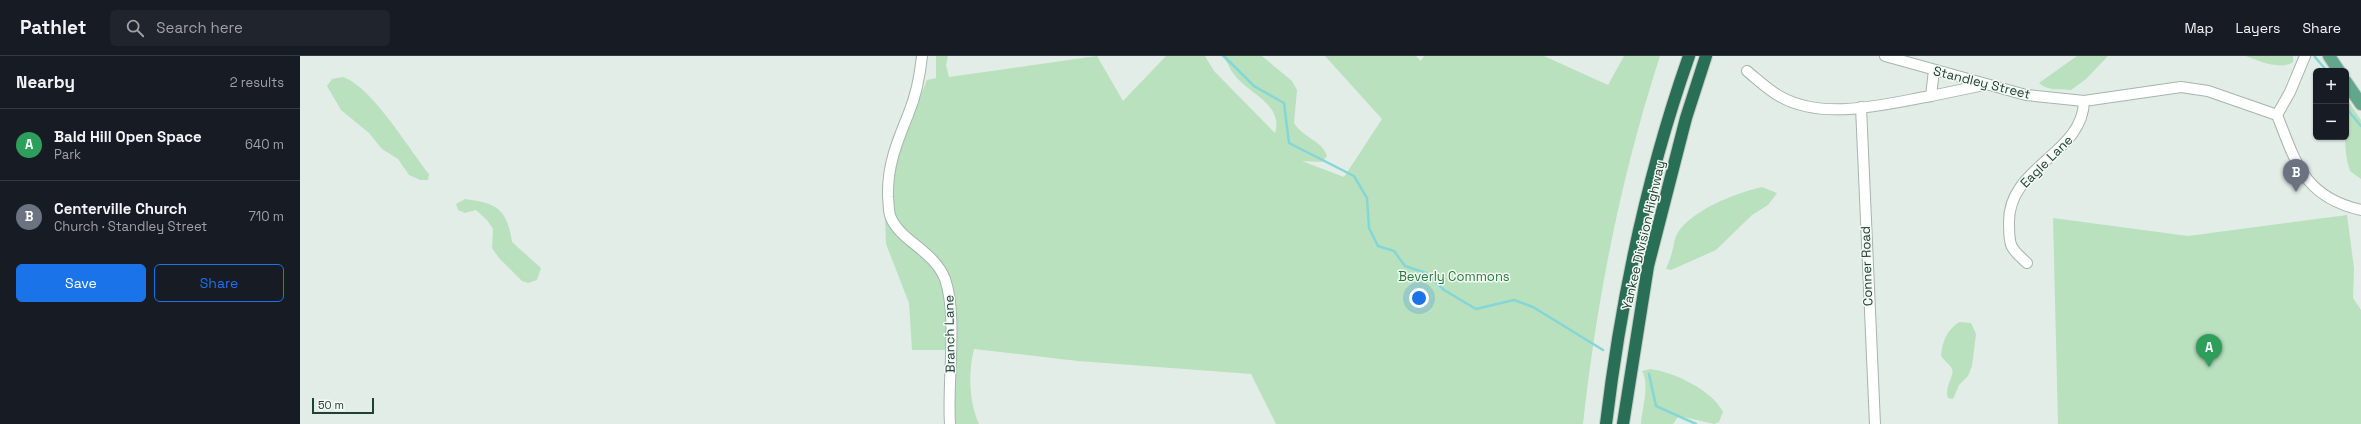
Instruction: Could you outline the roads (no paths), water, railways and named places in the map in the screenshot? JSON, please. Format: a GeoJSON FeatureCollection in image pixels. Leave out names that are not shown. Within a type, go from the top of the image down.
{"type":"FeatureCollection","features":[{"type":"Feature","properties":{"kind":"highway","name":"Yankee Division Highway"},"geometry":{"type":"LineString","coordinates":[[1606,424],[1617,343],[1638,237],[1666,129],[1689,56]]}},
{"type":"Feature","properties":{"kind":"highway","name":"Yankee Division Highway"},"geometry":{"type":"LineString","coordinates":[[1623,424],[1648,266],[1686,118],[1706,56]]}},
{"type":"Feature","properties":{"kind":"main road"},"geometry":{"type":"LineString","coordinates":[[2329,56],[2337,68]]}},
{"type":"Feature","properties":{"kind":"main road"},"geometry":{"type":"LineString","coordinates":[[2349,86],[2361,104]]}},
{"type":"Feature","properties":{"kind":"street","name":"Branch Lane"},"geometry":{"type":"LineString","coordinates":[[922,56],[919,81],[909,114],[897,138],[889,168],[888,196],[890,217],[899,229],[936,264],[949,292],[950,424]]}},
{"type":"Feature","properties":{"kind":"street","name":"Standley Street"},"geometry":{"type":"LineString","coordinates":[[1885,56],[1985,85],[2026,95],[2084,101],[2181,87],[2208,90],[2277,115]]}},
{"type":"Feature","properties":{"kind":"street"},"geometry":{"type":"LineString","coordinates":[[2305,56],[2290,92],[2277,115],[2289,149],[2297,167],[2319,192],[2332,200],[2361,210]]}},
{"type":"Feature","properties":{"kind":"street"},"geometry":{"type":"LineString","coordinates":[[1931,96],[1934,70]]}},
{"type":"Feature","properties":{"kind":"street"},"geometry":{"type":"LineString","coordinates":[[1747,71],[1772,91],[1796,104],[1833,109],[1861,107],[1931,96],[1985,85]]}},
{"type":"Feature","properties":{"kind":"street","name":"Eagle Lane"},"geometry":{"type":"LineString","coordinates":[[2027,263],[2013,251],[2009,244],[2010,207],[2015,193],[2022,184],[2070,137],[2079,126],[2084,114],[2084,101]]}},
{"type":"Feature","properties":{"kind":"street","name":"Conner Road"},"geometry":{"type":"LineString","coordinates":[[1861,107],[1875,424]]}},
{"type":"Feature","properties":{"kind":"waterway"},"geometry":{"type":"LineString","coordinates":[[1224,56],[1254,86],[1284,103],[1289,143],[1354,176],[1367,198],[1369,228],[1378,246],[1394,251],[1405,266],[1426,273],[1444,290],[1476,309],[1514,300],[1533,307],[1603,350]]}},
{"type":"Feature","properties":{"kind":"waterway"},"geometry":{"type":"LineString","coordinates":[[2315,57],[2324,68]]}},
{"type":"Feature","properties":{"kind":"waterway"},"geometry":{"type":"LineString","coordinates":[[2349,112],[2361,126]]}},
{"type":"Feature","properties":{"kind":"waterway"},"geometry":{"type":"LineString","coordinates":[[1649,374],[1656,406],[1696,424]]}},
{"type":"Feature","properties":{"kind":"place","name":"Centerville Church"},"geometry":{"type":"Point","coordinates":[2296,192]}},
{"type":"Feature","properties":{"kind":"place","name":"Bald Hill Open Space"},"geometry":{"type":"Point","coordinates":[2209,367]}},
{"type":"Feature","properties":{"kind":"park label","name":"Beverly Commons"},"geometry":{"type":"Point","coordinates":[1454,276]}}]}
